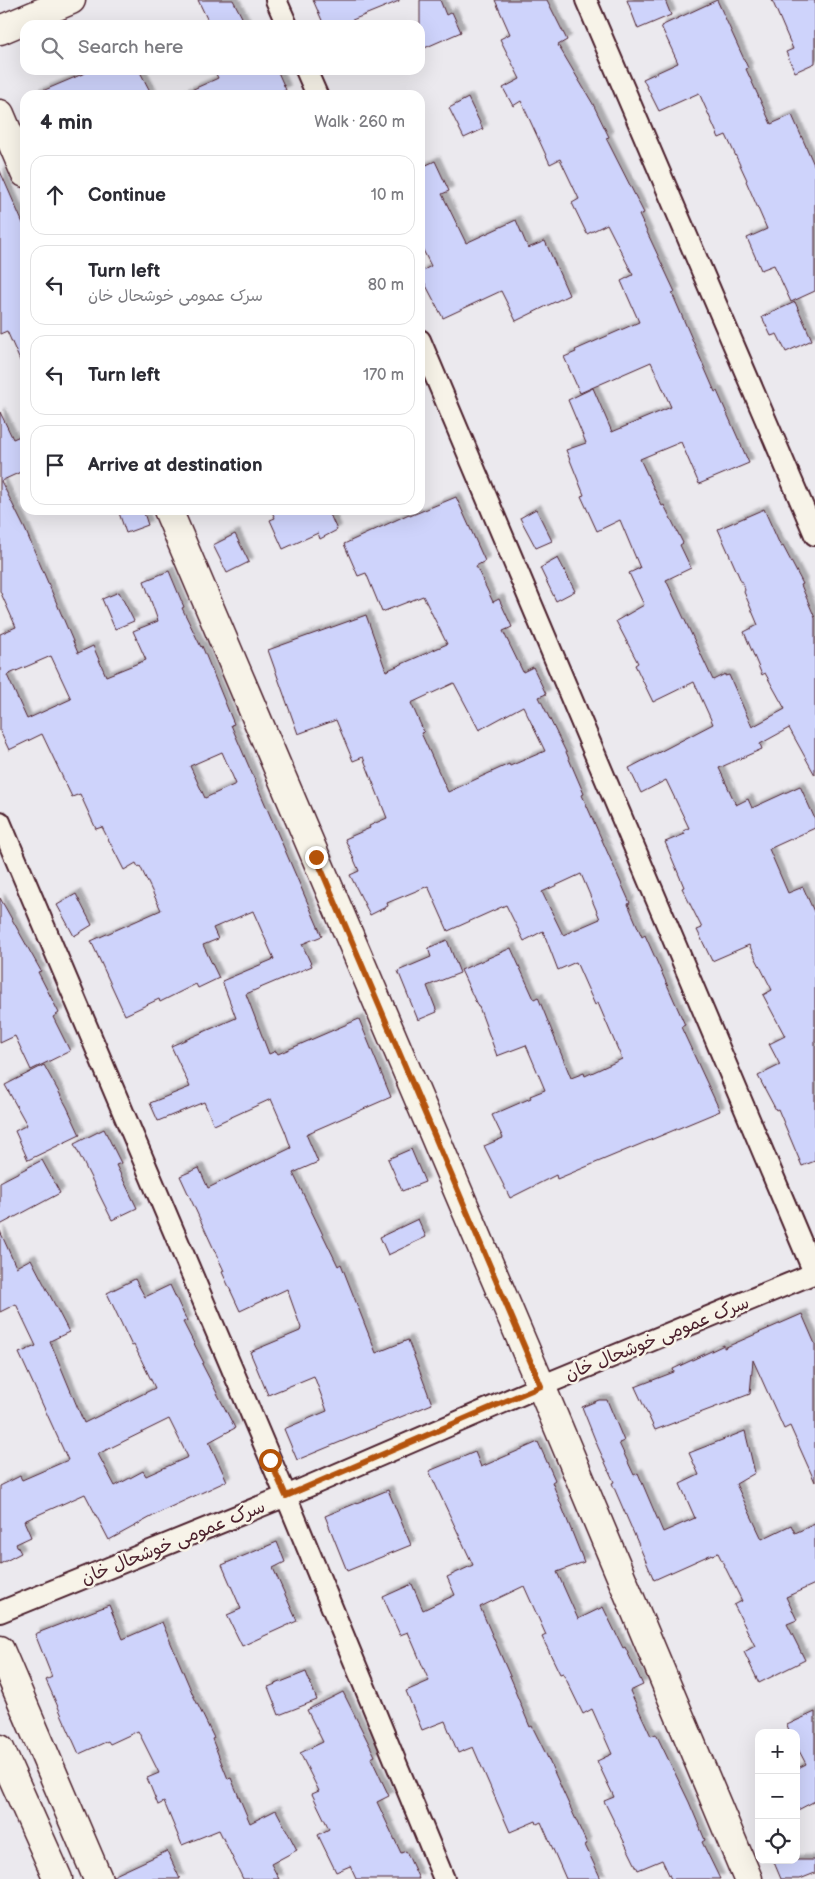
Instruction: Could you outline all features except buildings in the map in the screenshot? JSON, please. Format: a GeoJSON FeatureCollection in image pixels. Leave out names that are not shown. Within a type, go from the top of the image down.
{"type":"FeatureCollection","features":[{"type":"Feature","properties":{"kind":"street"},"geometry":{"type":"LineString","coordinates":[[24,20],[71,0]]}},
{"type":"Feature","properties":{"kind":"street"},"geometry":{"type":"LineString","coordinates":[[276,0],[285,20]]}},
{"type":"Feature","properties":{"kind":"street"},"geometry":{"type":"LineString","coordinates":[[586,0],[815,535]]}},
{"type":"Feature","properties":{"kind":"street"},"geometry":{"type":"LineString","coordinates":[[0,30],[20,22]]}},
{"type":"Feature","properties":{"kind":"street"},"geometry":{"type":"LineString","coordinates":[[308,75],[315,90]]}},
{"type":"Feature","properties":{"kind":"street"},"geometry":{"type":"LineString","coordinates":[[0,114],[20,161]]}},
{"type":"Feature","properties":{"kind":"street"},"geometry":{"type":"LineString","coordinates":[[425,352],[815,1274]]}},
{"type":"Feature","properties":{"kind":"street"},"geometry":{"type":"LineString","coordinates":[[170,515],[541,1386],[748,1879]]}},
{"type":"Feature","properties":{"kind":"street"},"geometry":{"type":"LineString","coordinates":[[0,822],[286,1496],[444,1879]]}},
{"type":"Feature","properties":{"kind":"street","name":"سرک عمومی خوشحال خان"},"geometry":{"type":"LineString","coordinates":[[0,1612],[286,1496],[541,1386],[815,1274]]}},
{"type":"Feature","properties":{"kind":"street"},"geometry":{"type":"LineString","coordinates":[[0,1650],[95,1872],[59,1879],[0,1749]]}},
{"type":"Feature","properties":{"kind":"route"},"geometry":{"type":"LineString","coordinates":[[270,1460],[286,1496],[541,1386],[316,857]]}}]}
